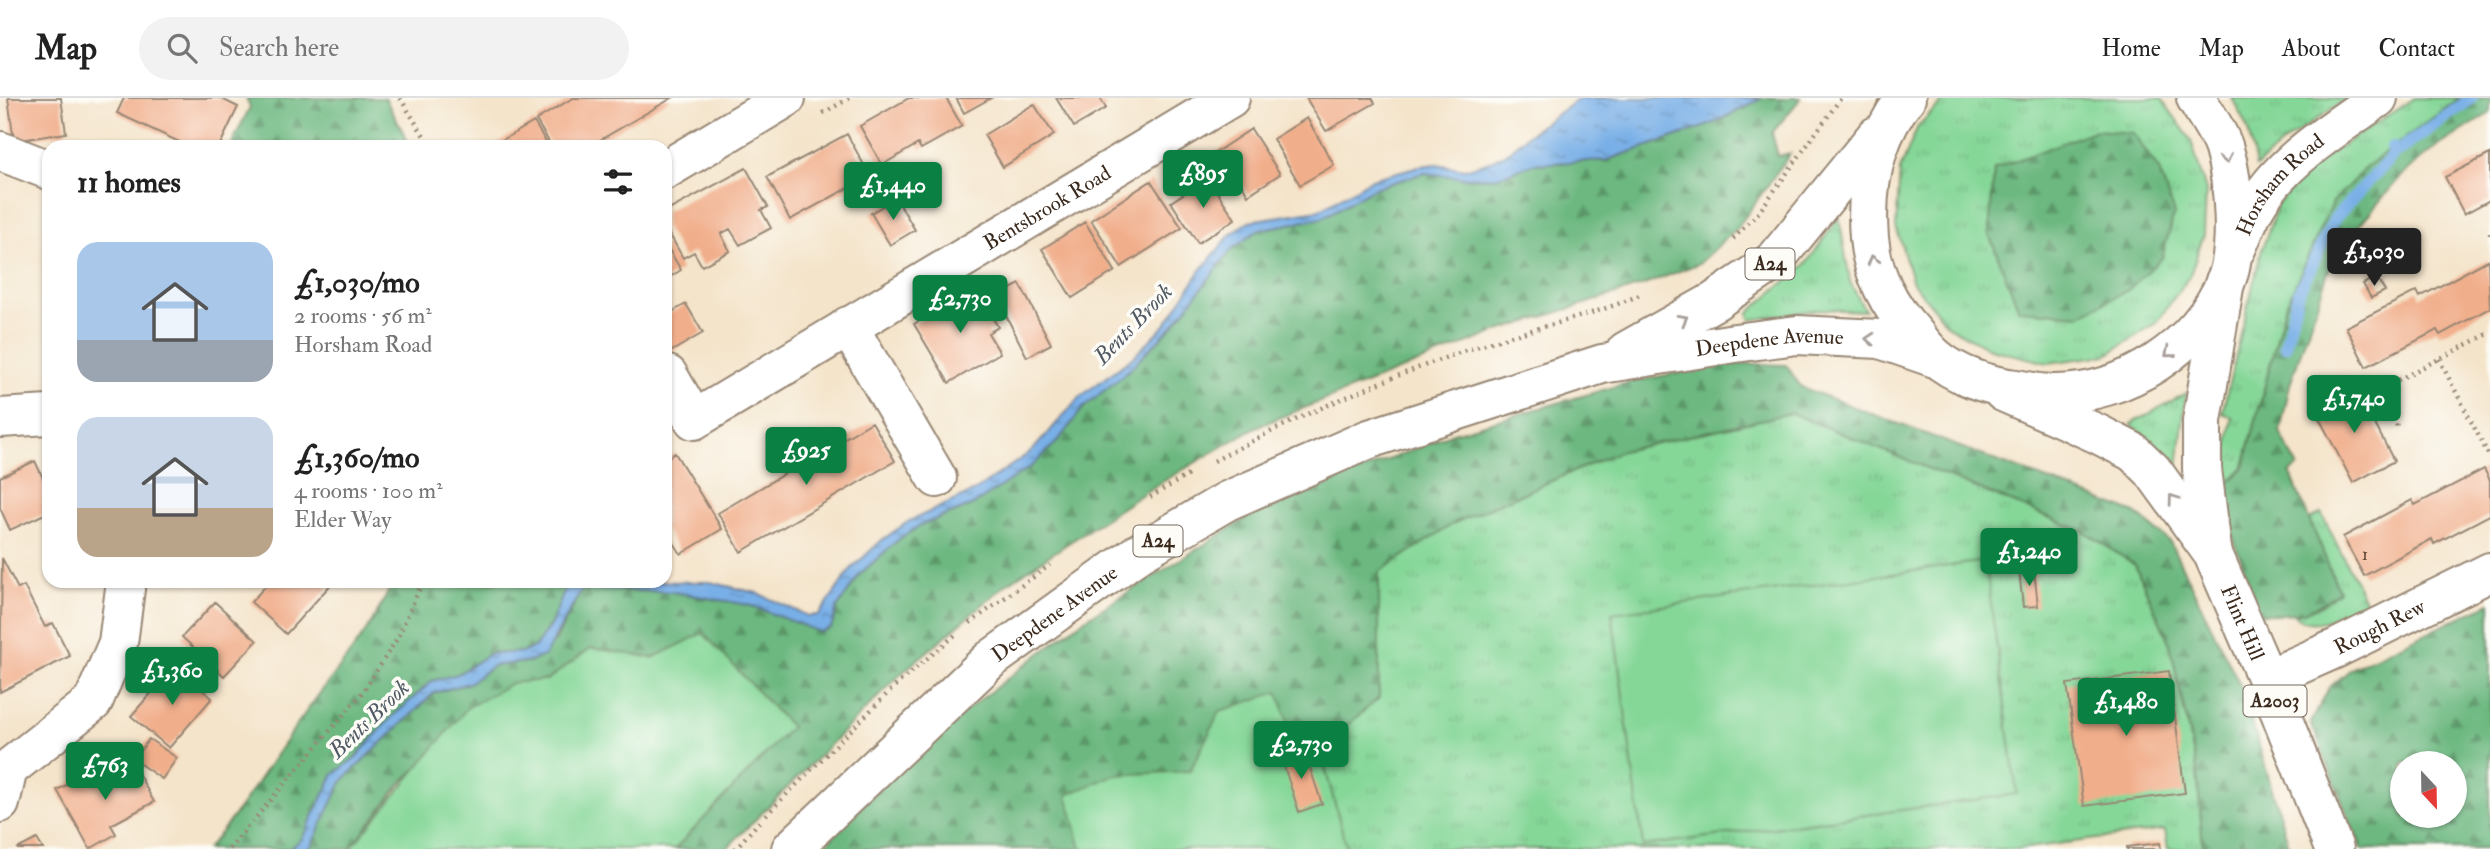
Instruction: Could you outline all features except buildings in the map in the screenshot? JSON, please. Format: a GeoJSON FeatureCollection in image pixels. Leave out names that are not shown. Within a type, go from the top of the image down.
{"type":"FeatureCollection","features":[{"type":"Feature","properties":{"kind":"main road"},"geometry":{"type":"LineString","coordinates":[[672,166],[786,98]]}},
{"type":"Feature","properties":{"kind":"main road","name":"Bentsbrook Road"},"geometry":{"type":"LineString","coordinates":[[672,382],[694,420],[1230,98]]}},
{"type":"Feature","properties":{"kind":"main road"},"geometry":{"type":"LineString","coordinates":[[1988,385],[2054,394],[2104,387],[2158,362],[2193,334],[2228,271],[2233,192],[2224,147],[2196,98]]}},
{"type":"Feature","properties":{"kind":"main road","name":"Horsham Road"},"geometry":{"type":"LineString","coordinates":[[2228,271],[2254,208],[2273,183],[2312,146],[2378,98]]}},
{"type":"Feature","properties":{"kind":"main road"},"geometry":{"type":"LineString","coordinates":[[1902,103],[1871,166],[1867,206],[1871,260],[1895,313],[1936,358]]}},
{"type":"Feature","properties":{"kind":"main road","name":"Deepdene Avenue"},"geometry":{"type":"LineString","coordinates":[[1602,363],[1715,301],[1774,261],[1902,103]]}},
{"type":"Feature","properties":{"kind":"main road"},"geometry":{"type":"LineString","coordinates":[[0,151],[42,167]]}},
{"type":"Feature","properties":{"kind":"main road","name":"Flint Hill"},"geometry":{"type":"LineString","coordinates":[[2213,554],[2202,469],[2202,421],[2228,271]]}},
{"type":"Feature","properties":{"kind":"main road"},"geometry":{"type":"LineString","coordinates":[[848,326],[937,478]]}},
{"type":"Feature","properties":{"kind":"main road","name":"Deepdene Avenue"},"geometry":{"type":"LineString","coordinates":[[791,849],[990,660],[1140,552],[1227,501],[1369,439],[1602,363],[1797,335],[1880,339],[1936,358]]}},
{"type":"Feature","properties":{"kind":"main road","name":"Flint Hill"},"geometry":{"type":"LineString","coordinates":[[1936,358],[2133,452],[2152,470],[2213,554],[2267,679],[2334,849]]}},
{"type":"Feature","properties":{"kind":"main road"},"geometry":{"type":"LineString","coordinates":[[0,418],[42,415]]}},
{"type":"Feature","properties":{"kind":"main road","name":"Rough Rew"},"geometry":{"type":"LineString","coordinates":[[2267,679],[2337,648],[2490,572]]}},
{"type":"Feature","properties":{"kind":"main road"},"geometry":{"type":"LineString","coordinates":[[0,803],[8,769],[93,702],[118,643],[125,588]]}},
{"type":"Feature","properties":{"kind":"path"},"geometry":{"type":"LineString","coordinates":[[400,98],[427,140]]}},
{"type":"Feature","properties":{"kind":"path"},"geometry":{"type":"LineString","coordinates":[[2397,426],[2378,390],[2490,333]]}},
{"type":"Feature","properties":{"kind":"path"},"geometry":{"type":"LineString","coordinates":[[2439,359],[2490,458]]}},
{"type":"Feature","properties":{"kind":"path"},"geometry":{"type":"LineString","coordinates":[[229,849],[363,692],[397,639],[420,588]]}},
{"type":"Feature","properties":{"kind":"green space"},"geometry":{"type":"Polygon","coordinates":[[[246,98],[385,98],[407,140],[234,140],[250,107],[246,98]]]}},
{"type":"Feature","properties":{"kind":"green space"},"geometry":{"type":"Polygon","coordinates":[[[1762,98],[1801,98],[1772,133],[1778,156],[1790,154],[1737,228],[1700,263],[1644,285],[1499,331],[1256,427],[1147,491],[1008,583],[902,673],[726,849],[675,849],[791,727],[703,634],[653,658],[591,648],[547,680],[511,683],[401,783],[350,849],[307,849],[343,780],[434,693],[468,683],[493,666],[533,661],[556,640],[582,589],[673,592],[749,605],[820,632],[831,628],[837,608],[860,574],[899,539],[921,525],[973,505],[1058,441],[1083,408],[1129,370],[1174,324],[1231,249],[1258,230],[1322,218],[1374,188],[1424,173],[1467,178],[1497,177],[1532,164],[1607,160],[1712,124],[1762,98]]]}},
{"type":"Feature","properties":{"kind":"green space"},"geometry":{"type":"Polygon","coordinates":[[[1946,98],[2161,98],[2191,140],[2206,191],[2204,234],[2190,275],[2157,322],[2107,355],[2048,363],[1990,349],[1948,326],[1913,283],[1896,227],[1900,170],[1918,126],[1946,98]]]}},
{"type":"Feature","properties":{"kind":"green space"},"geometry":{"type":"Polygon","coordinates":[[[2232,98],[2347,98],[2284,142],[2256,167],[2248,129],[2232,98]]]}},
{"type":"Feature","properties":{"kind":"green space"},"geometry":{"type":"Polygon","coordinates":[[[2414,98],[2460,98],[2439,113],[2285,307],[2244,467],[2225,487],[2232,417],[2222,413],[2261,252],[2278,203],[2315,164],[2414,98]]]}},
{"type":"Feature","properties":{"kind":"green space"},"geometry":{"type":"Polygon","coordinates":[[[2460,98],[2490,98],[2490,113],[2431,151],[2402,175],[2343,244],[2328,272],[2290,384],[2280,432],[2298,467],[2290,473],[2339,591],[2320,605],[2302,612],[2259,614],[2230,528],[2225,487],[2244,467],[2285,307],[2332,203],[2368,165],[2460,98]]]}},
{"type":"Feature","properties":{"kind":"green space"},"geometry":{"type":"Polygon","coordinates":[[[2096,130],[2133,133],[2159,170],[2174,214],[2162,258],[2128,290],[2080,315],[2019,310],[1989,234],[1994,169],[2096,130]]]}},
{"type":"Feature","properties":{"kind":"green space"},"geometry":{"type":"Polygon","coordinates":[[[1839,217],[1850,282],[1865,311],[1819,309],[1751,320],[1748,313],[1806,264],[1839,217]]]}},
{"type":"Feature","properties":{"kind":"green space"},"geometry":{"type":"Polygon","coordinates":[[[1729,363],[1786,365],[1801,387],[2135,513],[2170,542],[2242,689],[2290,849],[2203,849],[2197,770],[2170,644],[2135,565],[2085,532],[1791,413],[1621,451],[1456,522],[1379,572],[1379,698],[1320,749],[1295,743],[1278,693],[1220,711],[1190,771],[1114,775],[1068,795],[1081,849],[821,849],[919,747],[1082,621],[1247,518],[1453,433],[1631,382],[1729,363]]]}},
{"type":"Feature","properties":{"kind":"green space"},"geometry":{"type":"Polygon","coordinates":[[[2186,393],[2178,468],[2172,472],[2155,444],[2131,424],[2186,393]]]}},
{"type":"Feature","properties":{"kind":"green space"},"geometry":{"type":"Polygon","coordinates":[[[1791,413],[2085,532],[2135,565],[2170,644],[2197,770],[2204,849],[2168,849],[2165,830],[2019,849],[1347,849],[1320,749],[1379,697],[1378,572],[1456,522],[1621,451],[1791,413]]]}},
{"type":"Feature","properties":{"kind":"green space"},"geometry":{"type":"Polygon","coordinates":[[[2321,513],[2366,602],[2339,616],[2310,622],[2294,615],[2321,606],[2339,591],[2309,519],[2321,513]]]}},
{"type":"Feature","properties":{"kind":"green space"},"geometry":{"type":"Polygon","coordinates":[[[1985,561],[2017,794],[1643,846],[1612,613],[1985,561]]]}},
{"type":"Feature","properties":{"kind":"green space"},"geometry":{"type":"Polygon","coordinates":[[[390,588],[566,588],[551,624],[536,646],[524,652],[489,654],[458,674],[432,681],[391,718],[355,758],[334,774],[302,839],[290,849],[207,849],[357,644],[390,588]]]}},
{"type":"Feature","properties":{"kind":"green space"},"geometry":{"type":"Polygon","coordinates":[[[2490,603],[2490,849],[2361,849],[2311,723],[2329,688],[2352,668],[2490,603]]]}},
{"type":"Feature","properties":{"kind":"green space"},"geometry":{"type":"Polygon","coordinates":[[[703,633],[791,727],[675,849],[350,849],[467,708],[512,683],[547,680],[591,648],[653,658],[703,633]]]}},
{"type":"Feature","properties":{"kind":"green space"},"geometry":{"type":"Polygon","coordinates":[[[1278,692],[1295,743],[1320,749],[1347,849],[1081,849],[1067,795],[1114,775],[1190,771],[1220,711],[1278,692]]]}},
{"type":"Feature","properties":{"kind":"water"},"geometry":{"type":"Polygon","coordinates":[[[1580,98],[1762,98],[1712,124],[1607,160],[1532,164],[1497,177],[1467,178],[1424,173],[1374,188],[1322,218],[1258,230],[1231,250],[1174,324],[1129,370],[1083,408],[1058,441],[1033,465],[973,505],[921,525],[899,539],[860,574],[837,608],[831,628],[820,632],[749,605],[673,592],[582,589],[545,655],[533,661],[493,666],[469,683],[434,693],[343,780],[311,846],[307,849],[290,849],[302,839],[334,774],[355,758],[391,718],[432,681],[458,674],[489,654],[524,652],[536,646],[551,624],[566,588],[672,588],[672,582],[710,582],[757,593],[808,616],[819,615],[851,569],[882,540],[909,521],[973,492],[1032,451],[1080,397],[1133,357],[1165,325],[1201,270],[1230,235],[1249,221],[1319,210],[1372,179],[1419,166],[1437,164],[1465,169],[1509,152],[1526,136],[1580,98]]]}},
{"type":"Feature","properties":{"kind":"waterway"},"geometry":{"type":"LineString","coordinates":[[2392,147],[2395,153],[2472,98]]}},
{"type":"Feature","properties":{"kind":"waterway"},"geometry":{"type":"LineString","coordinates":[[2285,346],[2298,293],[2335,218],[2395,153]]}},
{"type":"Feature","properties":{"kind":"water label","name":"Bents Brook"},"geometry":{"type":"Point","coordinates":[1133,324]}},
{"type":"Feature","properties":{"kind":"water label","name":"Bents Brook"},"geometry":{"type":"Point","coordinates":[369,719]}}]}
